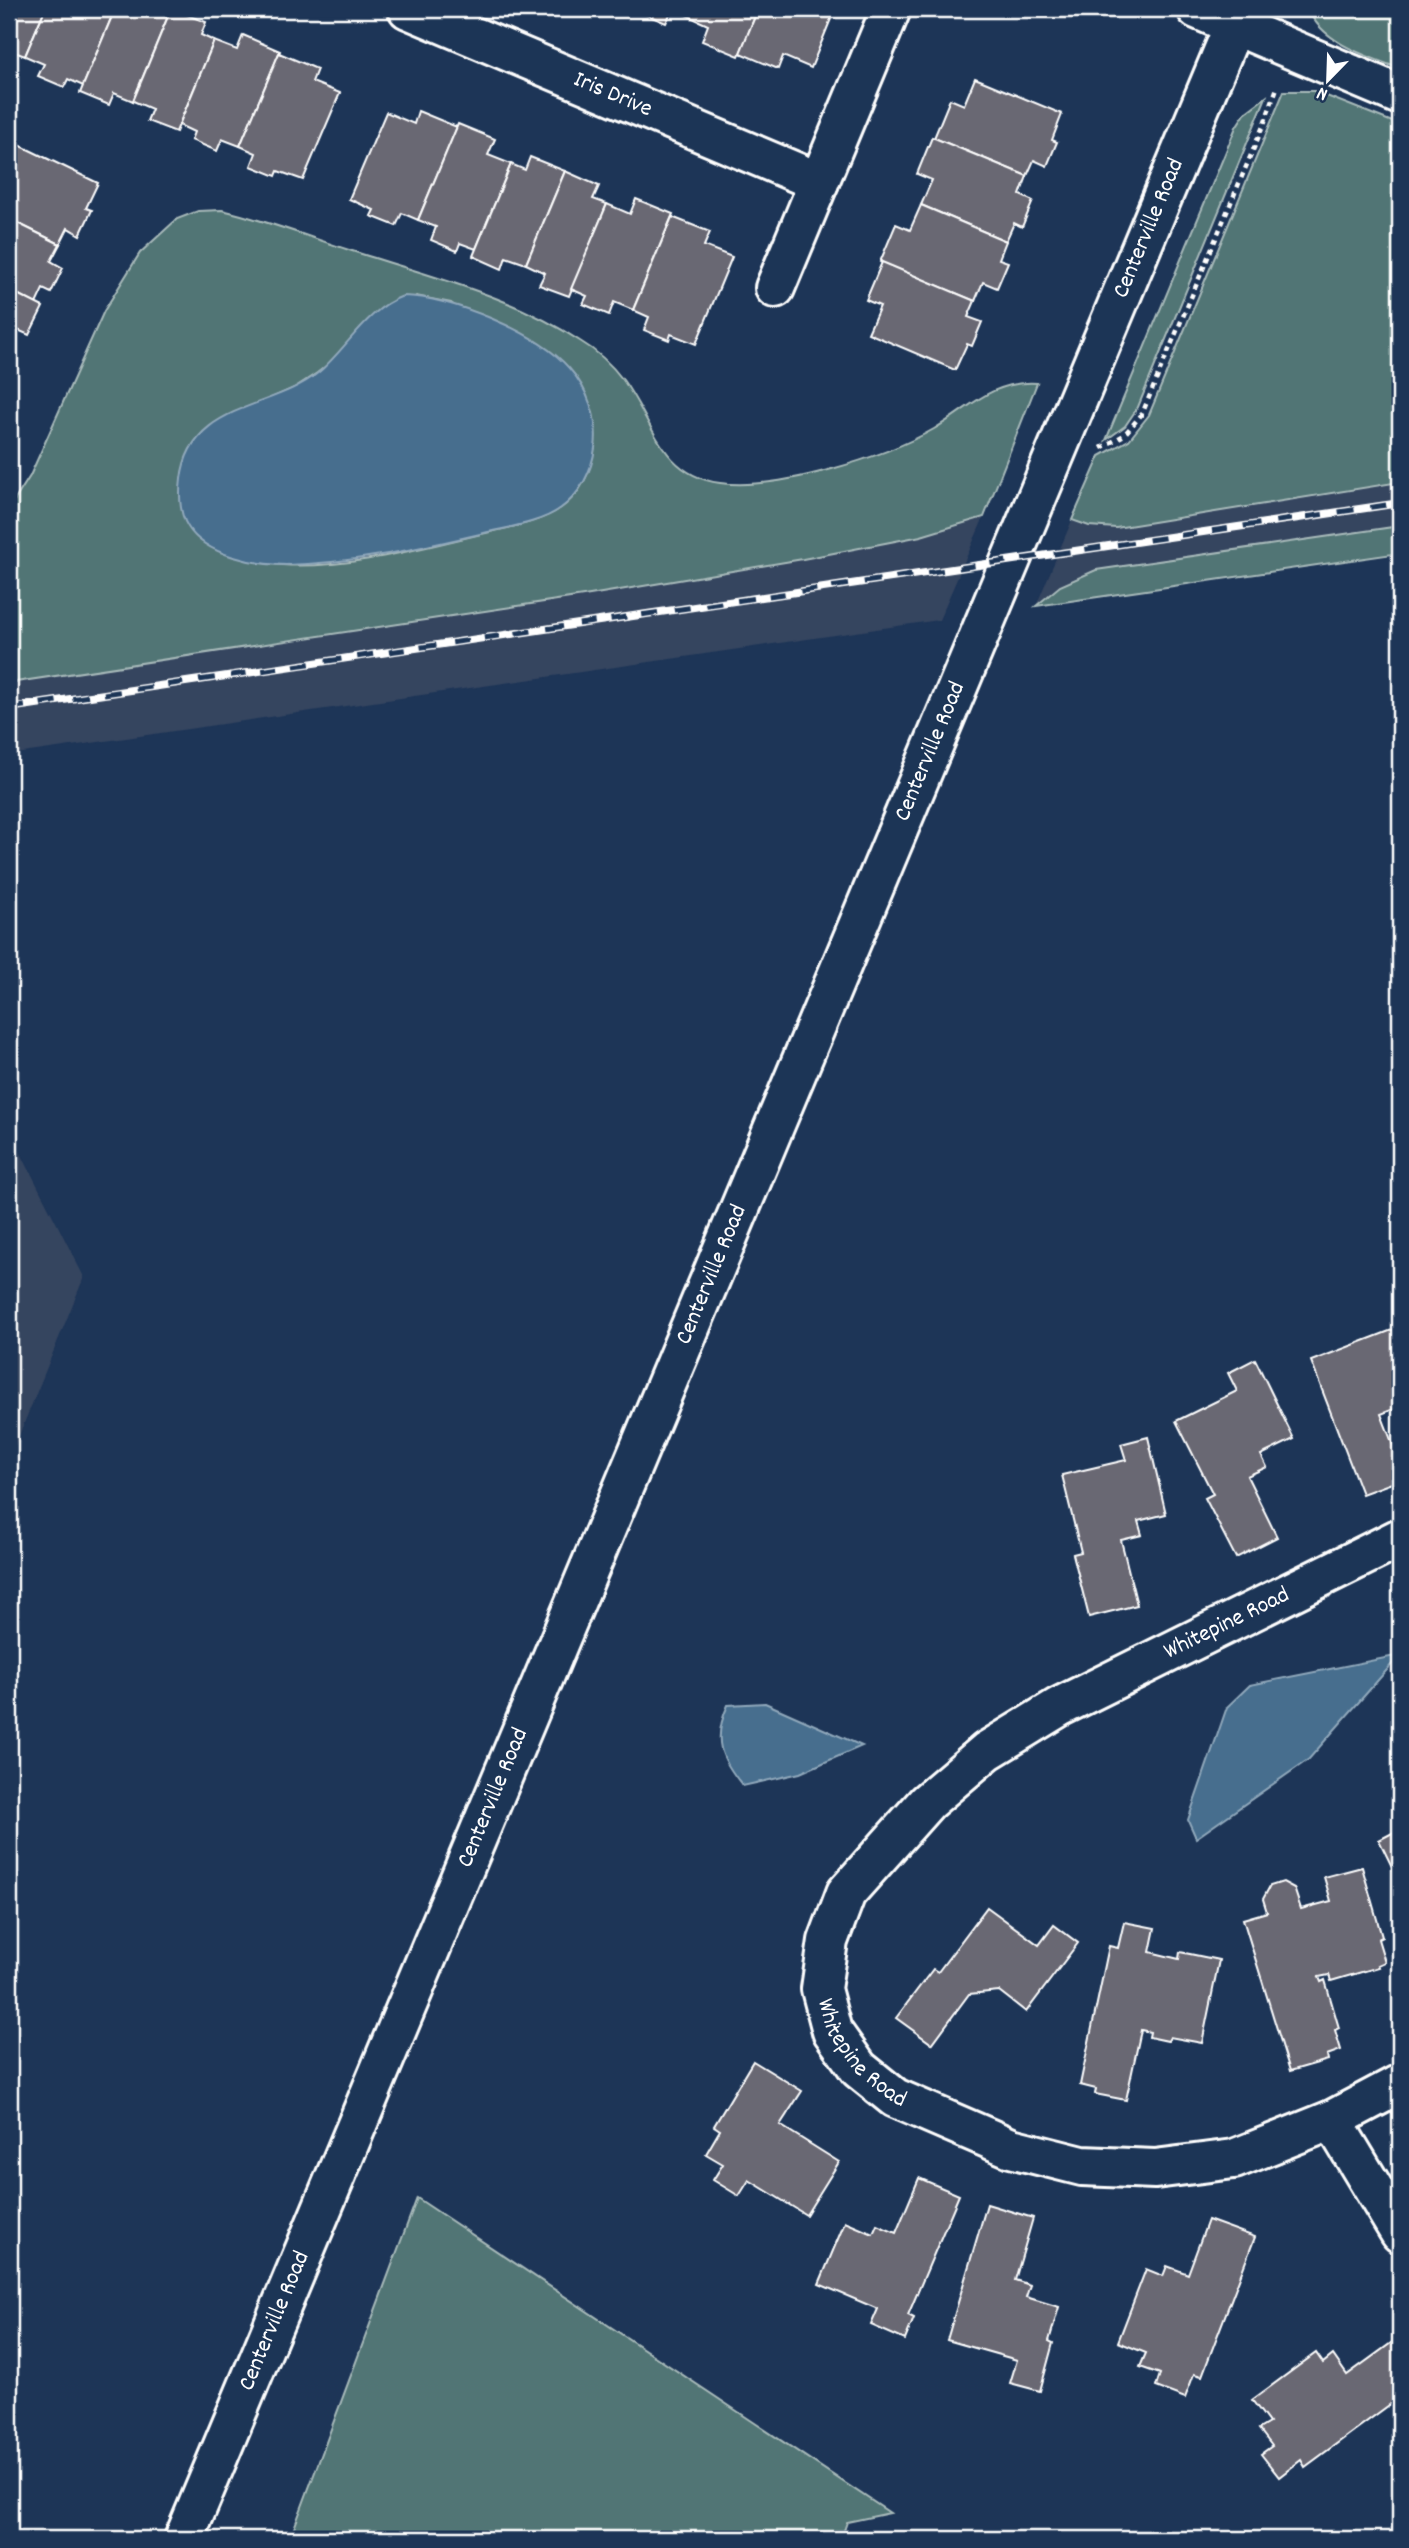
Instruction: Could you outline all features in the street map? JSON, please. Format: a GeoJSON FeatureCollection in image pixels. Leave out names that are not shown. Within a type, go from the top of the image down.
{"type":"FeatureCollection","features":[{"type":"Feature","properties":{"kind":"main road","name":"Iris Drive"},"geometry":{"type":"LineString","coordinates":[[408,9],[819,182]]}},
{"type":"Feature","properties":{"kind":"main road"},"geometry":{"type":"LineString","coordinates":[[775,288],[891,9]]}},
{"type":"Feature","properties":{"kind":"main road"},"geometry":{"type":"LineString","coordinates":[[1197,9],[1238,17],[1400,94]]}},
{"type":"Feature","properties":{"kind":"main road","name":"Centerville Road"},"geometry":{"type":"LineString","coordinates":[[184,2539],[1238,17]]}},
{"type":"Feature","properties":{"kind":"main road","name":"Whitepine Road"},"geometry":{"type":"LineString","coordinates":[[1400,1538],[1059,1707],[987,1751],[928,1802],[846,1893],[828,1941],[821,1989],[832,2031],[859,2069],[895,2098],[1012,2148],[1082,2166],[1155,2169],[1234,2159],[1332,2120],[1400,2084]]}},
{"type":"Feature","properties":{"kind":"main road"},"geometry":{"type":"LineString","coordinates":[[1332,2120],[1400,2233]]}},
{"type":"Feature","properties":{"kind":"path"},"geometry":{"type":"LineString","coordinates":[[1052,460],[1113,444],[1131,429],[1142,414],[1274,98]]}},
{"type":"Feature","properties":{"kind":"shaded area"},"geometry":{"type":"Polygon","coordinates":[[[403,296],[444,302],[492,318],[515,329],[555,355],[576,376],[591,405],[596,437],[591,465],[574,496],[553,513],[524,524],[336,562],[286,565],[260,563],[232,557],[206,545],[196,537],[183,516],[180,491],[188,454],[200,435],[236,411],[300,385],[319,372],[368,319],[390,302],[403,296]]]}},
{"type":"Feature","properties":{"kind":"shaded area"},"geometry":{"type":"Polygon","coordinates":[[[1400,454],[1400,553],[1036,606],[1080,501],[1400,454]]]}},
{"type":"Feature","properties":{"kind":"shaded area"},"geometry":{"type":"Polygon","coordinates":[[[984,517],[939,620],[9,755],[9,662],[984,517]]]}},
{"type":"Feature","properties":{"kind":"shaded area"},"geometry":{"type":"Polygon","coordinates":[[[9,1130],[84,1277],[9,1460],[9,1130]]]}},
{"type":"Feature","properties":{"kind":"shaded area"},"geometry":{"type":"Polygon","coordinates":[[[1400,1655],[1309,1759],[1196,1838],[1188,1820],[1227,1707],[1250,1685],[1400,1655]]]}},
{"type":"Feature","properties":{"kind":"shaded area"},"geometry":{"type":"Polygon","coordinates":[[[765,1703],[862,1746],[800,1773],[743,1786],[724,1757],[720,1728],[728,1705],[765,1703]]]}},
{"type":"Feature","properties":{"kind":"green space"},"geometry":{"type":"Polygon","coordinates":[[[1308,9],[1400,9],[1400,69],[1361,54],[1335,40],[1315,21],[1308,9]]]}},
{"type":"Feature","properties":{"kind":"green space"},"geometry":{"type":"Polygon","coordinates":[[[1284,91],[1314,91],[1400,125],[1400,482],[1116,528],[1089,526],[1072,520],[1100,456],[1129,440],[1149,415],[1284,91]]]}},
{"type":"Feature","properties":{"kind":"green space"},"geometry":{"type":"Polygon","coordinates":[[[1266,97],[1138,407],[1125,426],[1106,440],[1236,127],[1245,113],[1266,97]]]}},
{"type":"Feature","properties":{"kind":"green space"},"geometry":{"type":"Polygon","coordinates":[[[222,210],[270,223],[468,288],[553,325],[592,349],[614,369],[671,458],[700,478],[720,483],[771,482],[830,470],[913,440],[994,391],[1021,383],[1037,383],[984,517],[921,536],[590,595],[9,683],[9,509],[30,476],[104,311],[140,253],[177,219],[198,211],[222,210]],[[416,296],[317,373],[294,388],[269,399],[201,540],[250,560],[282,565],[332,564],[407,551],[522,524],[553,513],[571,499],[580,489],[590,465],[594,439],[593,413],[451,303],[416,296]]]}},
{"type":"Feature","properties":{"kind":"green space"},"geometry":{"type":"Polygon","coordinates":[[[1400,526],[1400,553],[1036,606],[1060,586],[1096,570],[1400,526]]]}},
{"type":"Feature","properties":{"kind":"green space"},"geometry":{"type":"Polygon","coordinates":[[[417,2198],[890,2513],[847,2522],[841,2539],[290,2539],[417,2198]]]}},
{"type":"Feature","properties":{"kind":"building"},"geometry":{"type":"Polygon","coordinates":[[[9,9],[45,9],[25,56],[9,50],[9,9]]]}},
{"type":"Feature","properties":{"kind":"building"},"geometry":{"type":"Polygon","coordinates":[[[45,9],[115,9],[83,86],[68,79],[64,87],[38,76],[44,64],[25,56],[45,9]]]}},
{"type":"Feature","properties":{"kind":"building"},"geometry":{"type":"Polygon","coordinates":[[[115,9],[171,9],[133,101],[114,93],[109,105],[80,93],[115,9]]]}},
{"type":"Feature","properties":{"kind":"building"},"geometry":{"type":"Polygon","coordinates":[[[171,9],[206,22],[201,35],[214,41],[176,132],[147,121],[152,109],[133,101],[171,9]]]}},
{"type":"Feature","properties":{"kind":"building"},"geometry":{"type":"Polygon","coordinates":[[[633,9],[688,9],[686,15],[672,10],[666,23],[633,9]]]}},
{"type":"Feature","properties":{"kind":"building"},"geometry":{"type":"Polygon","coordinates":[[[688,9],[758,9],[739,56],[702,41],[708,25],[686,15],[688,9]]]}},
{"type":"Feature","properties":{"kind":"building"},"geometry":{"type":"Polygon","coordinates":[[[758,9],[835,9],[811,68],[783,56],[778,69],[740,53],[758,9]]]}},
{"type":"Feature","properties":{"kind":"building"},"geometry":{"type":"Polygon","coordinates":[[[243,35],[280,51],[240,146],[222,139],[217,151],[191,140],[194,132],[179,125],[214,41],[237,50],[243,35]]]}},
{"type":"Feature","properties":{"kind":"building"},"geometry":{"type":"Polygon","coordinates":[[[279,53],[317,69],[312,82],[340,93],[303,180],[278,171],[276,176],[251,166],[256,153],[240,146],[279,53]]]}},
{"type":"Feature","properties":{"kind":"building"},"geometry":{"type":"Polygon","coordinates":[[[975,78],[1062,114],[1052,140],[1057,142],[1047,166],[1034,160],[1027,176],[934,138],[950,99],[964,105],[975,78]]]}},
{"type":"Feature","properties":{"kind":"building"},"geometry":{"type":"Polygon","coordinates":[[[418,111],[457,127],[418,220],[402,213],[396,226],[371,216],[374,210],[349,199],[386,112],[414,124],[418,111]]]}},
{"type":"Feature","properties":{"kind":"building"},"geometry":{"type":"Polygon","coordinates":[[[458,124],[495,139],[488,155],[511,164],[476,249],[460,243],[457,251],[431,240],[436,227],[418,220],[458,124]]]}},
{"type":"Feature","properties":{"kind":"building"},"geometry":{"type":"Polygon","coordinates":[[[932,137],[1027,176],[1020,195],[1033,201],[1022,227],[1014,223],[1006,241],[921,205],[932,180],[917,174],[932,137]]]}},
{"type":"Feature","properties":{"kind":"building"},"geometry":{"type":"Polygon","coordinates":[[[13,142],[98,183],[86,208],[92,210],[80,235],[68,228],[60,244],[9,219],[9,150],[13,142]]]}},
{"type":"Feature","properties":{"kind":"building"},"geometry":{"type":"Polygon","coordinates":[[[530,157],[565,171],[526,264],[506,257],[502,269],[473,256],[511,164],[525,170],[530,157]]]}},
{"type":"Feature","properties":{"kind":"building"},"geometry":{"type":"Polygon","coordinates":[[[565,171],[599,186],[593,199],[607,204],[569,296],[539,285],[545,273],[526,264],[565,171]]]}},
{"type":"Feature","properties":{"kind":"building"},"geometry":{"type":"Polygon","coordinates":[[[636,199],[673,214],[633,310],[614,302],[609,315],[583,304],[587,296],[571,289],[607,204],[630,214],[636,199]]]}},
{"type":"Feature","properties":{"kind":"building"},"geometry":{"type":"Polygon","coordinates":[[[921,205],[1006,241],[999,259],[1008,262],[997,288],[983,282],[975,301],[880,262],[896,224],[910,230],[921,205]]]}},
{"type":"Feature","properties":{"kind":"building"},"geometry":{"type":"Polygon","coordinates":[[[672,217],[710,232],[704,246],[732,257],[696,344],[671,334],[669,340],[644,330],[649,317],[633,310],[672,217]]]}},
{"type":"Feature","properties":{"kind":"building"},"geometry":{"type":"Polygon","coordinates":[[[9,219],[60,244],[51,261],[63,268],[51,293],[43,289],[36,304],[9,290],[9,219]]]}},
{"type":"Feature","properties":{"kind":"building"},"geometry":{"type":"Polygon","coordinates":[[[882,262],[975,301],[968,317],[982,322],[972,346],[967,344],[955,370],[868,333],[880,306],[866,300],[882,262]]]}},
{"type":"Feature","properties":{"kind":"building"},"geometry":{"type":"Polygon","coordinates":[[[9,290],[43,307],[29,335],[18,330],[9,347],[9,290]]]}},
{"type":"Feature","properties":{"kind":"building"},"geometry":{"type":"Polygon","coordinates":[[[1400,1327],[1400,1392],[1394,1394],[1399,1407],[1381,1414],[1400,1463],[1400,1480],[1362,1494],[1311,1361],[1400,1327]]]}},
{"type":"Feature","properties":{"kind":"building"},"geometry":{"type":"Polygon","coordinates":[[[1255,1359],[1294,1439],[1261,1455],[1267,1467],[1247,1476],[1277,1537],[1236,1558],[1205,1498],[1213,1494],[1176,1421],[1237,1391],[1228,1373],[1255,1359]]]}},
{"type":"Feature","properties":{"kind":"building"},"geometry":{"type":"Polygon","coordinates":[[[1148,1437],[1166,1514],[1138,1521],[1142,1535],[1121,1540],[1137,1605],[1089,1617],[1073,1554],[1081,1552],[1062,1475],[1126,1460],[1121,1444],[1148,1437]]]}},
{"type":"Feature","properties":{"kind":"building"},"geometry":{"type":"Polygon","coordinates":[[[1400,1829],[1400,1871],[1395,1873],[1379,1840],[1400,1829]]]}},
{"type":"Feature","properties":{"kind":"building"},"geometry":{"type":"Polygon","coordinates":[[[1362,1867],[1382,1937],[1378,1939],[1385,1962],[1378,1965],[1379,1967],[1331,1981],[1329,1975],[1319,1977],[1321,1982],[1325,1980],[1339,2028],[1335,2030],[1341,2050],[1327,2055],[1328,2060],[1290,2071],[1243,1919],[1267,1912],[1263,1899],[1270,1886],[1283,1882],[1294,1888],[1301,1909],[1331,1901],[1324,1877],[1362,1867]]]}},
{"type":"Feature","properties":{"kind":"building"},"geometry":{"type":"Polygon","coordinates":[[[987,1907],[1039,1945],[1054,1925],[1078,1943],[1026,2012],[999,1991],[969,1994],[932,2044],[896,2018],[933,1969],[938,1972],[987,1907]]]}},
{"type":"Feature","properties":{"kind":"building"},"geometry":{"type":"Polygon","coordinates":[[[1124,1922],[1155,1928],[1150,1952],[1179,1959],[1180,1952],[1219,1960],[1202,2043],[1170,2037],[1168,2041],[1149,2037],[1150,2032],[1141,2030],[1126,2100],[1095,2094],[1096,2089],[1080,2085],[1109,1946],[1118,1948],[1124,1922]]]}},
{"type":"Feature","properties":{"kind":"building"},"geometry":{"type":"Polygon","coordinates":[[[753,2061],[802,2091],[780,2125],[839,2162],[806,2215],[749,2180],[739,2196],[713,2180],[723,2164],[706,2154],[720,2130],[714,2126],[753,2061]]]}},
{"type":"Feature","properties":{"kind":"building"},"geometry":{"type":"Polygon","coordinates":[[[919,2178],[959,2195],[908,2315],[914,2318],[905,2340],[871,2325],[878,2309],[819,2284],[845,2222],[873,2234],[877,2225],[896,2233],[919,2178]]]}},
{"type":"Feature","properties":{"kind":"building"},"geometry":{"type":"Polygon","coordinates":[[[987,2204],[1033,2218],[1015,2280],[1030,2285],[1026,2297],[1059,2307],[1049,2341],[1053,2343],[1040,2391],[1010,2383],[1017,2360],[947,2340],[987,2204]]]}},
{"type":"Feature","properties":{"kind":"building"},"geometry":{"type":"Polygon","coordinates":[[[1208,2220],[1255,2237],[1202,2376],[1194,2374],[1185,2398],[1156,2387],[1160,2374],[1140,2367],[1146,2353],[1118,2342],[1146,2269],[1163,2276],[1167,2266],[1188,2274],[1208,2220]]]}},
{"type":"Feature","properties":{"kind":"building"},"geometry":{"type":"Polygon","coordinates":[[[1398,2338],[1400,2397],[1305,2467],[1301,2460],[1279,2477],[1261,2454],[1272,2446],[1259,2429],[1269,2423],[1252,2400],[1316,2353],[1323,2363],[1333,2355],[1347,2375],[1398,2338]]]}},
{"type":"Feature","properties":{"kind":"railway"},"geometry":{"type":"LineString","coordinates":[[9,708],[1400,503]]}}]}
